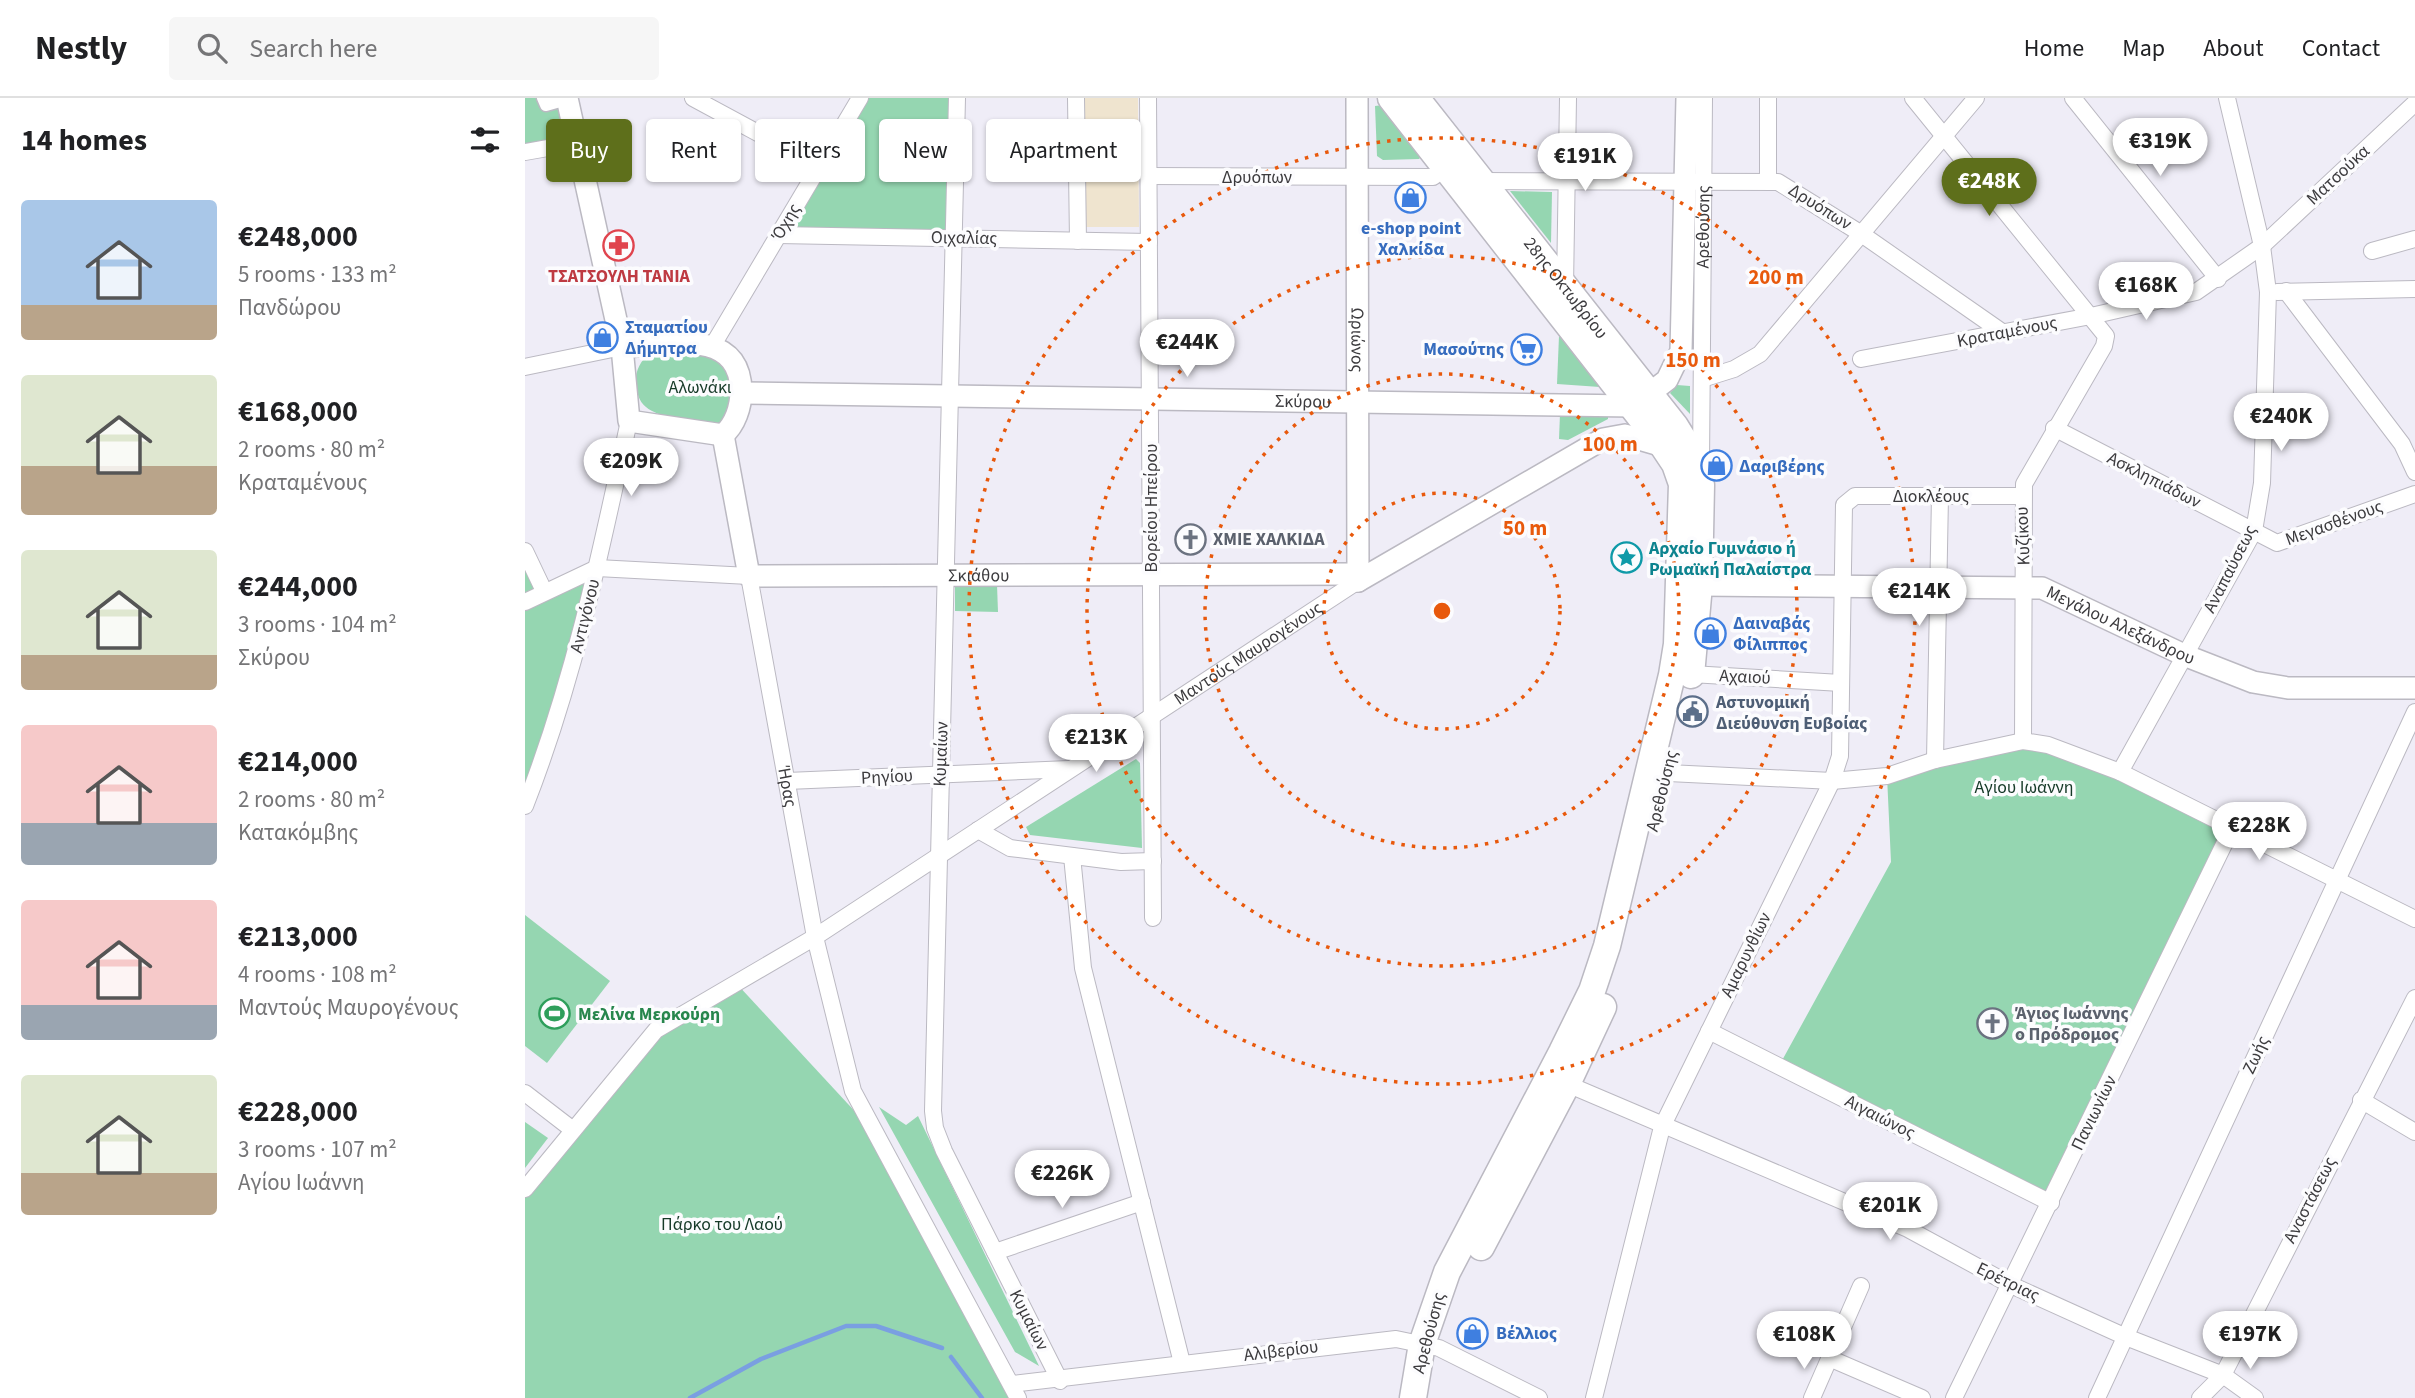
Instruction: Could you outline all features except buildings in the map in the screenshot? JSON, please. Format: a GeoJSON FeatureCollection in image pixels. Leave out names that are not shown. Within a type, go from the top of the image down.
{"type":"FeatureCollection","features":[{"type":"Feature","properties":{"kind":"main road","name":"28ης Οκτωβρίου"},"geometry":{"type":"LineString","coordinates":[[1391,98],[1445,167],[1642,401],[1689,449],[1701,485]]}},
{"type":"Feature","properties":{"kind":"main road","name":"28ης Οκτωβρίου"},"geometry":{"type":"LineString","coordinates":[[1416,98],[1565,286],[1642,401]]}},
{"type":"Feature","properties":{"kind":"main road","name":"Αρεθούσης"},"geometry":{"type":"LineString","coordinates":[[1431,1398],[1431,1346],[1567,1084],[1605,1004],[1625,947],[1657,773],[1672,674],[1681,582],[1682,484],[1675,464],[1663,446],[1642,401]]}},
{"type":"Feature","properties":{"kind":"main road","name":"Αρεθούσης"},"geometry":{"type":"LineString","coordinates":[[1413,1398],[1431,1346],[1447,1272],[1592,991],[1607,946],[1657,773],[1691,674],[1699,584],[1701,485]]}},
{"type":"Feature","properties":{"kind":"street"},"geometry":{"type":"LineString","coordinates":[[543,98],[546,105],[567,99],[571,119]]}},
{"type":"Feature","properties":{"kind":"street"},"geometry":{"type":"LineString","coordinates":[[693,98],[755,131]]}},
{"type":"Feature","properties":{"kind":"street","name":"Όχης"},"geometry":{"type":"LineString","coordinates":[[847,119],[860,98]]}},
{"type":"Feature","properties":{"kind":"street","name":"Κυμαίων"},"geometry":{"type":"LineString","coordinates":[[957,98],[947,575],[937,857],[935,1128],[1059,1381]]}},
{"type":"Feature","properties":{"kind":"street"},"geometry":{"type":"LineString","coordinates":[[1076,98],[1078,241]]}},
{"type":"Feature","properties":{"kind":"street","name":"Βορείου Ηπείρου"},"geometry":{"type":"LineString","coordinates":[[1147,98],[1153,918]]}},
{"type":"Feature","properties":{"kind":"street","name":"Ωριώνος"},"geometry":{"type":"LineString","coordinates":[[1357,98],[1358,578]]}},
{"type":"Feature","properties":{"kind":"street"},"geometry":{"type":"LineString","coordinates":[[1565,286],[1568,98]]}},
{"type":"Feature","properties":{"kind":"street","name":"Αρεθούσης"},"geometry":{"type":"LineString","coordinates":[[1687,98],[1695,183],[1702,379],[1701,485]]}},
{"type":"Feature","properties":{"kind":"street","name":"Αρεθούσης"},"geometry":{"type":"LineString","coordinates":[[1642,401],[1670,376],[1681,351],[1704,98]]}},
{"type":"Feature","properties":{"kind":"street"},"geometry":{"type":"LineString","coordinates":[[1768,98],[1768,182]]}},
{"type":"Feature","properties":{"kind":"street","name":"Κυζίκου"},"geometry":{"type":"LineString","coordinates":[[1913,98],[2106,336],[2104,346],[2024,484],[2023,741]]}},
{"type":"Feature","properties":{"kind":"street"},"geometry":{"type":"LineString","coordinates":[[1702,379],[1734,369],[1760,354],[1976,98]]}},
{"type":"Feature","properties":{"kind":"street"},"geometry":{"type":"LineString","coordinates":[[2073,98],[2218,279]]}},
{"type":"Feature","properties":{"kind":"street","name":"Αναπαύσεως"},"geometry":{"type":"LineString","coordinates":[[2120,772],[2254,531],[2262,483],[2268,292],[2262,246],[2227,98]]}},
{"type":"Feature","properties":{"kind":"street","name":"Ματσούκα"},"geometry":{"type":"LineString","coordinates":[[2262,246],[2415,103]]}},
{"type":"Feature","properties":{"kind":"street"},"geometry":{"type":"LineString","coordinates":[[525,152],[546,149]]}},
{"type":"Feature","properties":{"kind":"street","name":"Δρυόπων"},"geometry":{"type":"LineString","coordinates":[[1148,176],[1433,177],[1445,167]]}},
{"type":"Feature","properties":{"kind":"street","name":"Δρυόπων"},"geometry":{"type":"LineString","coordinates":[[1482,181],[1768,182],[1788,186],[2002,332]]}},
{"type":"Feature","properties":{"kind":"street"},"geometry":{"type":"LineString","coordinates":[[525,368],[622,347],[713,345],[722,351],[734,366],[741,393],[735,417],[723,435],[629,421],[622,347],[585,182]]}},
{"type":"Feature","properties":{"kind":"street","name":"Όχης"},"geometry":{"type":"LineString","coordinates":[[713,345],[809,182]]}},
{"type":"Feature","properties":{"kind":"street","name":"Οιχαλίας"},"geometry":{"type":"LineString","coordinates":[[778,235],[1149,242]]}},
{"type":"Feature","properties":{"kind":"street"},"geometry":{"type":"LineString","coordinates":[[2372,251],[2415,239]]}},
{"type":"Feature","properties":{"kind":"street","name":"Κραταμένους"},"geometry":{"type":"LineString","coordinates":[[1861,359],[2091,316],[2196,292],[2262,246]]}},
{"type":"Feature","properties":{"kind":"street"},"geometry":{"type":"LineString","coordinates":[[2268,292],[2415,289]]}},
{"type":"Feature","properties":{"kind":"street"},"geometry":{"type":"LineString","coordinates":[[2285,292],[2402,444],[2415,472]]}},
{"type":"Feature","properties":{"kind":"street","name":"Σκύρου"},"geometry":{"type":"LineString","coordinates":[[741,393],[1358,402],[1642,401]]}},
{"type":"Feature","properties":{"kind":"street","name":"Αντιγόνου"},"geometry":{"type":"LineString","coordinates":[[525,806],[564,698],[597,568],[629,421]]}},
{"type":"Feature","properties":{"kind":"street","name":"Ασκληπιάδων"},"geometry":{"type":"LineString","coordinates":[[2055,428],[2254,531]]}},
{"type":"Feature","properties":{"kind":"street","name":"Ήρας"},"geometry":{"type":"LineString","coordinates":[[723,435],[815,937],[844,1063],[856,1100],[1015,1391]]}},
{"type":"Feature","properties":{"kind":"street","name":"Μαντούς Μαυρογένους"},"geometry":{"type":"LineString","coordinates":[[525,1189],[656,1030],[815,937],[1358,578],[1597,442],[1625,435],[1663,446]]}},
{"type":"Feature","properties":{"kind":"street","name":"Μεγασθένους"},"geometry":{"type":"LineString","coordinates":[[2254,531],[2277,543],[2415,494]]}},
{"type":"Feature","properties":{"kind":"street","name":"Διοκλέους"},"geometry":{"type":"LineString","coordinates":[[1844,505],[1855,496],[2022,496]]}},
{"type":"Feature","properties":{"kind":"street"},"geometry":{"type":"LineString","coordinates":[[1935,760],[1940,496]]}},
{"type":"Feature","properties":{"kind":"street","name":"Αμαρυνθίων"},"geometry":{"type":"LineString","coordinates":[[1594,1398],[1662,1127],[1832,781],[1840,756],[1844,505]]}},
{"type":"Feature","properties":{"kind":"street"},"geometry":{"type":"LineString","coordinates":[[525,551],[544,591]]}},
{"type":"Feature","properties":{"kind":"street"},"geometry":{"type":"LineString","coordinates":[[525,602],[597,568]]}},
{"type":"Feature","properties":{"kind":"street","name":"Σκιάθου"},"geometry":{"type":"LineString","coordinates":[[597,568],[749,576],[1152,575],[1358,578]]}},
{"type":"Feature","properties":{"kind":"street","name":"Μεγάλου Αλεξάνδρου"},"geometry":{"type":"LineString","coordinates":[[1699,584],[2025,585],[2042,588],[2185,655],[2253,682],[2288,688],[2415,688]]}},
{"type":"Feature","properties":{"kind":"street","name":"Αχαιού"},"geometry":{"type":"LineString","coordinates":[[1691,674],[1841,682]]}},
{"type":"Feature","properties":{"kind":"street","name":"Ζωής"},"geometry":{"type":"LineString","coordinates":[[2097,1398],[2415,712]]}},
{"type":"Feature","properties":{"kind":"street"},"geometry":{"type":"LineString","coordinates":[[1657,773],[1832,781],[1887,776],[1935,760],[2023,741],[2048,745],[2120,772],[2415,919]]}},
{"type":"Feature","properties":{"kind":"street","name":"Ρηγίου"},"geometry":{"type":"LineString","coordinates":[[787,781],[1071,768]]}},
{"type":"Feature","properties":{"kind":"street","name":"Πανιωνίων"},"geometry":{"type":"LineString","coordinates":[[1954,1398],[2232,828]]}},
{"type":"Feature","properties":{"kind":"street"},"geometry":{"type":"LineString","coordinates":[[978,830],[1010,848],[1121,862],[1153,861]]}},
{"type":"Feature","properties":{"kind":"street"},"geometry":{"type":"LineString","coordinates":[[1072,856],[1083,968],[1182,1363]]}},
{"type":"Feature","properties":{"kind":"street","name":"Αναστάσεως"},"geometry":{"type":"LineString","coordinates":[[2200,1398],[2223,1375],[2415,998]]}},
{"type":"Feature","properties":{"kind":"street","name":"Αιγαιώνος"},"geometry":{"type":"LineString","coordinates":[[1709,1031],[2050,1203]]}},
{"type":"Feature","properties":{"kind":"street","name":"Ερέτριας"},"geometry":{"type":"LineString","coordinates":[[1567,1084],[1662,1127],[1908,1229],[2011,1285],[2223,1375],[2255,1398]]}},
{"type":"Feature","properties":{"kind":"street"},"geometry":{"type":"LineString","coordinates":[[525,1093],[573,1130]]}},
{"type":"Feature","properties":{"kind":"street"},"geometry":{"type":"LineString","coordinates":[[2361,1100],[2415,1132]]}},
{"type":"Feature","properties":{"kind":"street"},"geometry":{"type":"LineString","coordinates":[[995,1252],[1142,1202]]}},
{"type":"Feature","properties":{"kind":"street"},"geometry":{"type":"LineString","coordinates":[[1812,1398],[1861,1286]]}},
{"type":"Feature","properties":{"kind":"street","name":"Αλιβερίου"},"geometry":{"type":"LineString","coordinates":[[1015,1391],[1059,1381],[1182,1363],[1364,1340],[1396,1339],[1431,1346],[1539,1398]]}},
{"type":"Feature","properties":{"kind":"street"},"geometry":{"type":"LineString","coordinates":[[1829,1358],[1922,1398]]}},
{"type":"Feature","properties":{"kind":"shaded area"},"geometry":{"type":"Polygon","coordinates":[[[1083,98],[1138,98],[1138,119],[1083,119],[1083,98]]]}},
{"type":"Feature","properties":{"kind":"shaded area"},"geometry":{"type":"Polygon","coordinates":[[[1084,182],[1139,182],[1139,227],[1085,227],[1084,182]]]}},
{"type":"Feature","properties":{"kind":"green space"},"geometry":{"type":"Polygon","coordinates":[[[525,98],[567,98],[571,119],[546,119],[546,148],[525,152],[525,98]]]}},
{"type":"Feature","properties":{"kind":"green space"},"geometry":{"type":"Polygon","coordinates":[[[860,98],[957,98],[957,119],[879,119],[879,182],[955,182],[954,238],[778,235],[810,182],[865,182],[865,119],[847,119],[860,98]]]}},
{"type":"Feature","properties":{"kind":"green space"},"geometry":{"type":"Polygon","coordinates":[[[1383,105],[1422,156],[1419,159],[1383,160],[1377,156],[1375,106],[1383,105]]]}},
{"type":"Feature","properties":{"kind":"green space"},"geometry":{"type":"Polygon","coordinates":[[[1510,191],[1552,192],[1551,243],[1510,191]]]}},
{"type":"Feature","properties":{"kind":"green space"},"geometry":{"type":"Polygon","coordinates":[[[1559,336],[1600,385],[1600,387],[1557,384],[1559,336]]]}},
{"type":"Feature","properties":{"kind":"green space","name":"Αλωνάκι"},"geometry":{"type":"Polygon","coordinates":[[[713,352],[736,377],[727,424],[697,423],[673,418],[652,411],[641,402],[636,378],[641,362],[650,353],[713,352]]]}},
{"type":"Feature","properties":{"kind":"green space"},"geometry":{"type":"Polygon","coordinates":[[[1677,385],[1690,386],[1690,414],[1670,393],[1677,385]]]}},
{"type":"Feature","properties":{"kind":"green space"},"geometry":{"type":"Polygon","coordinates":[[[1560,414],[1608,414],[1608,419],[1568,440],[1559,439],[1560,414]]]}},
{"type":"Feature","properties":{"kind":"green space"},"geometry":{"type":"Polygon","coordinates":[[[525,551],[545,591],[597,568],[525,793],[525,551]]]}},
{"type":"Feature","properties":{"kind":"green space"},"geometry":{"type":"Polygon","coordinates":[[[955,584],[997,585],[998,612],[955,611],[955,584]]]}},
{"type":"Feature","properties":{"kind":"green space","name":"Αγίου Ιωάννη"},"geometry":{"type":"Polygon","coordinates":[[[2048,745],[2232,828],[2051,1203],[1779,1066],[1891,862],[1887,776],[1935,760],[2048,745]]]}},
{"type":"Feature","properties":{"kind":"green space"},"geometry":{"type":"Polygon","coordinates":[[[1136,759],[1140,763],[1142,848],[1030,835],[1026,827],[1136,759]]]}},
{"type":"Feature","properties":{"kind":"green space","name":"Μελίνα Μερκούρη"},"geometry":{"type":"Polygon","coordinates":[[[525,915],[610,981],[547,1063],[525,1046],[525,915]]]}},
{"type":"Feature","properties":{"kind":"green space","name":"Πάρκο του Λαού"},"geometry":{"type":"Polygon","coordinates":[[[736,983],[873,1131],[1018,1398],[525,1398],[525,1189],[656,1030],[736,983]]]}},
{"type":"Feature","properties":{"kind":"green space"},"geometry":{"type":"Polygon","coordinates":[[[879,1107],[906,1125],[918,1116],[1039,1366],[1015,1352],[879,1107]]]}},
{"type":"Feature","properties":{"kind":"green space"},"geometry":{"type":"Polygon","coordinates":[[[525,1122],[548,1138],[525,1168],[525,1122]]]}},
{"type":"Feature","properties":{"kind":"waterway"},"geometry":{"type":"LineString","coordinates":[[690,1398],[761,1359],[846,1326],[876,1326],[942,1348]]}},
{"type":"Feature","properties":{"kind":"waterway"},"geometry":{"type":"LineString","coordinates":[[951,1357],[982,1398]]}},
{"type":"Feature","properties":{"kind":"place","name":"e-shop point Χαλκίδα"},"geometry":{"type":"Point","coordinates":[1411,198]}},
{"type":"Feature","properties":{"kind":"place","name":"ΤΣΑΤΣΟΥΛΗ ΤΑΝΙΑ"},"geometry":{"type":"Point","coordinates":[619,245]}},
{"type":"Feature","properties":{"kind":"place","name":"Σταματίου Δήμητρα"},"geometry":{"type":"Point","coordinates":[602,337]}},
{"type":"Feature","properties":{"kind":"place","name":"Μασούτης"},"geometry":{"type":"Point","coordinates":[1527,349]}},
{"type":"Feature","properties":{"kind":"place","name":"Δαριβέρης"},"geometry":{"type":"Point","coordinates":[1716,466]}},
{"type":"Feature","properties":{"kind":"place","name":"ΧΜΙΕ ΧΑΛΚΙΔΑ"},"geometry":{"type":"Point","coordinates":[1190,539]}},
{"type":"Feature","properties":{"kind":"place","name":"Αρχαίο Γυμνάσιο ή Ρωμαϊκή Παλαίστρα"},"geometry":{"type":"Point","coordinates":[1626,558]}},
{"type":"Feature","properties":{"kind":"place","name":"Δαιναβάς Φίλιππος"},"geometry":{"type":"Point","coordinates":[1710,633]}},
{"type":"Feature","properties":{"kind":"place","name":"Αστυνομική Διεύθυνση Ευβοίας"},"geometry":{"type":"Point","coordinates":[1693,712]}},
{"type":"Feature","properties":{"kind":"place","name":"Μελίνα Μερκούρη"},"geometry":{"type":"Point","coordinates":[555,1014]}},
{"type":"Feature","properties":{"kind":"place","name":"Άγιος Ιωάννης ο Πρόδρομος"},"geometry":{"type":"Point","coordinates":[1992,1023]}},
{"type":"Feature","properties":{"kind":"place","name":"Βέλλιος"},"geometry":{"type":"Point","coordinates":[1473,1333]}}]}
